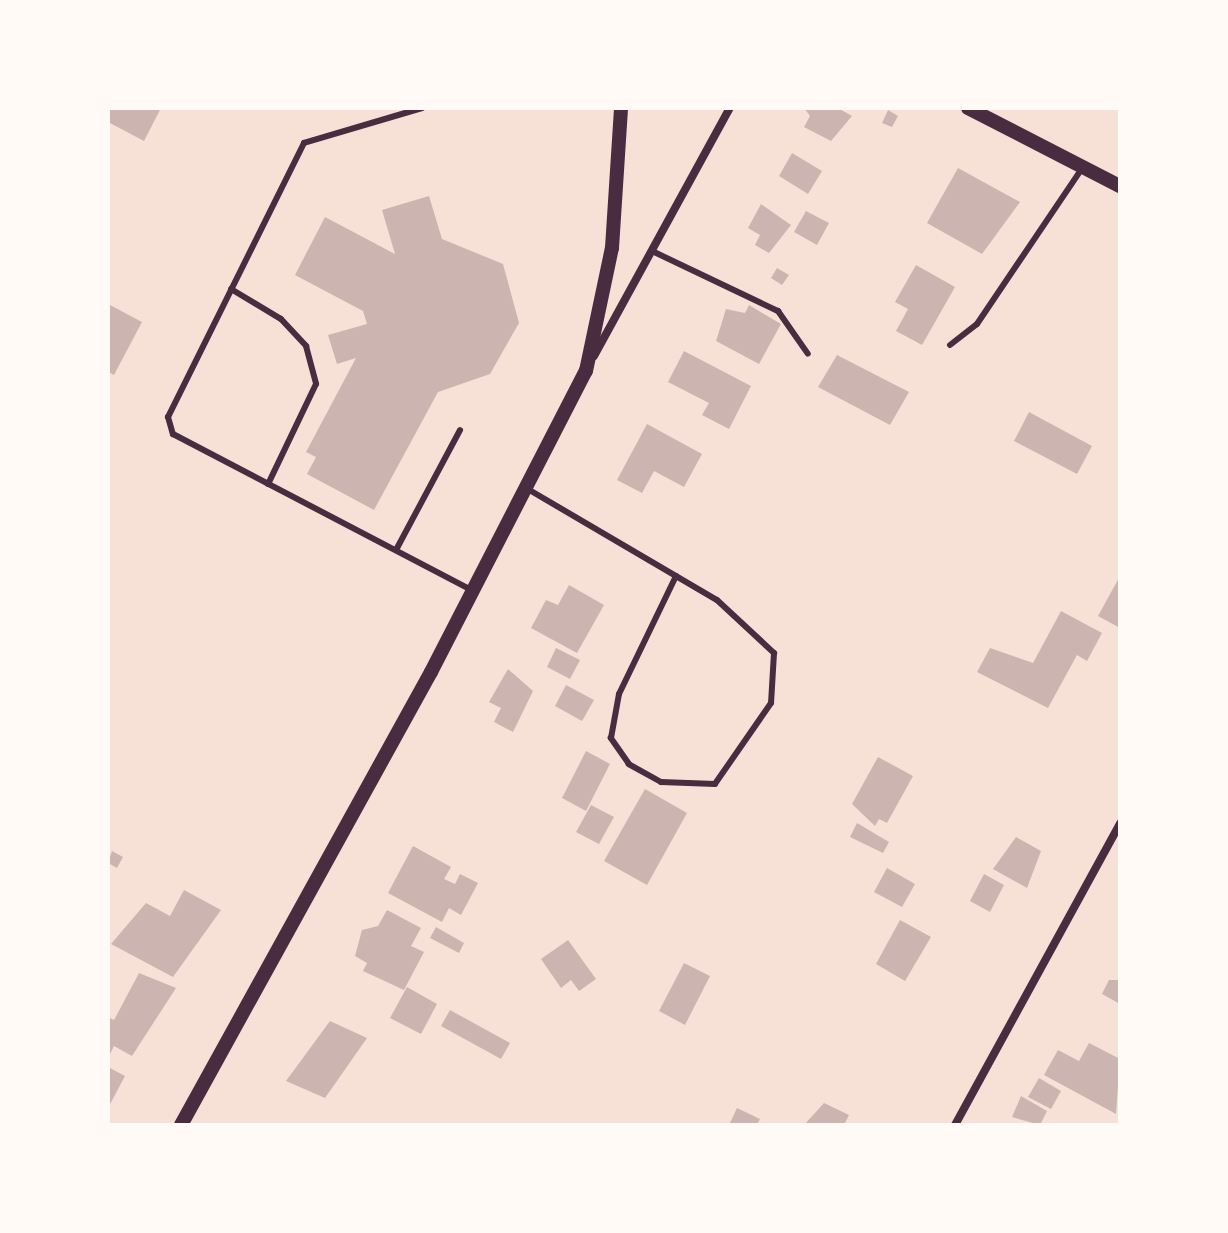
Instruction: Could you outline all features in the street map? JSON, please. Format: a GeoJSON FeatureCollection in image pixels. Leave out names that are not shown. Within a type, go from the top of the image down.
{"type":"FeatureCollection","features":[{"type":"Feature","properties":{"kind":"street"},"geometry":{"type":"LineString","coordinates":[[586,371],[612,248],[621,108]]}},
{"type":"Feature","properties":{"kind":"street"},"geometry":{"type":"LineString","coordinates":[[181,1125],[474,591],[586,371],[730,108]]}},
{"type":"Feature","properties":{"kind":"street"},"geometry":{"type":"LineString","coordinates":[[968,108],[1120,186]]}},
{"type":"Feature","properties":{"kind":"street"},"geometry":{"type":"LineString","coordinates":[[955,1125],[1120,823]]}},
{"type":"Feature","properties":{"kind":"lane"},"geometry":{"type":"LineString","coordinates":[[422,108],[304,143],[168,417],[173,434],[474,591]]}},
{"type":"Feature","properties":{"kind":"lane"},"geometry":{"type":"LineString","coordinates":[[950,345],[977,324],[1083,167]]}},
{"type":"Feature","properties":{"kind":"lane"},"geometry":{"type":"LineString","coordinates":[[652,251],[778,311],[808,354]]}},
{"type":"Feature","properties":{"kind":"lane"},"geometry":{"type":"LineString","coordinates":[[231,289],[281,319],[306,346],[316,384],[268,484]]}},
{"type":"Feature","properties":{"kind":"lane"},"geometry":{"type":"LineString","coordinates":[[396,550],[460,430]]}},
{"type":"Feature","properties":{"kind":"lane"},"geometry":{"type":"LineString","coordinates":[[526,488],[717,600],[774,653],[771,703],[715,784],[661,782],[629,764],[611,738],[619,694],[676,576]]}},
{"type":"Feature","properties":{"kind":"building"},"geometry":{"type":"Polygon","coordinates":[[[108,108],[161,108],[144,141],[108,122],[108,108]]]}},
{"type":"Feature","properties":{"kind":"building"},"geometry":{"type":"Polygon","coordinates":[[[804,108],[838,108],[852,116],[831,141],[804,127],[810,116],[804,108]]]}},
{"type":"Feature","properties":{"kind":"building"},"geometry":{"type":"Polygon","coordinates":[[[888,110],[898,116],[892,127],[882,123],[888,110]]]}},
{"type":"Feature","properties":{"kind":"building"},"geometry":{"type":"Polygon","coordinates":[[[792,153],[822,171],[808,194],[779,176],[792,153]]]}},
{"type":"Feature","properties":{"kind":"building"},"geometry":{"type":"Polygon","coordinates":[[[958,168],[1020,202],[982,254],[927,223],[958,168]]]}},
{"type":"Feature","properties":{"kind":"building"},"geometry":{"type":"Polygon","coordinates":[[[429,196],[442,239],[503,264],[519,323],[490,374],[438,392],[374,510],[307,474],[316,457],[306,452],[356,358],[337,364],[328,335],[367,324],[363,311],[295,275],[325,217],[395,254],[382,210],[429,196]]]}},
{"type":"Feature","properties":{"kind":"building"},"geometry":{"type":"Polygon","coordinates":[[[761,204],[791,225],[769,253],[755,245],[760,235],[748,228],[761,204]]]}},
{"type":"Feature","properties":{"kind":"building"},"geometry":{"type":"Polygon","coordinates":[[[806,211],[829,223],[817,245],[794,232],[806,211]]]}},
{"type":"Feature","properties":{"kind":"building"},"geometry":{"type":"Polygon","coordinates":[[[916,265],[955,287],[922,345],[896,331],[908,309],[895,302],[916,265]]]}},
{"type":"Feature","properties":{"kind":"building"},"geometry":{"type":"Polygon","coordinates":[[[777,268],[789,275],[782,285],[771,278],[777,268]]]}},
{"type":"Feature","properties":{"kind":"building"},"geometry":{"type":"Polygon","coordinates":[[[108,304],[142,322],[114,375],[108,372],[108,304]]]}},
{"type":"Feature","properties":{"kind":"building"},"geometry":{"type":"Polygon","coordinates":[[[749,305],[781,324],[759,364],[716,341],[726,309],[745,313],[749,305]]]}},
{"type":"Feature","properties":{"kind":"building"},"geometry":{"type":"Polygon","coordinates":[[[684,351],[751,386],[729,429],[702,415],[709,403],[668,382],[684,351]]]}},
{"type":"Feature","properties":{"kind":"building"},"geometry":{"type":"Polygon","coordinates":[[[837,355],[909,392],[890,425],[818,387],[837,355]]]}},
{"type":"Feature","properties":{"kind":"building"},"geometry":{"type":"Polygon","coordinates":[[[1029,412],[1092,446],[1077,474],[1014,441],[1029,412]]]}},
{"type":"Feature","properties":{"kind":"building"},"geometry":{"type":"Polygon","coordinates":[[[647,424],[702,454],[684,487],[654,471],[642,493],[617,480],[647,424]]]}},
{"type":"Feature","properties":{"kind":"building"},"geometry":{"type":"Polygon","coordinates":[[[1120,576],[1120,628],[1098,616],[1120,576]]]}},
{"type":"Feature","properties":{"kind":"building"},"geometry":{"type":"Polygon","coordinates":[[[569,585],[604,605],[577,653],[531,628],[546,600],[558,605],[569,585]]]}},
{"type":"Feature","properties":{"kind":"building"},"geometry":{"type":"Polygon","coordinates":[[[1061,611],[1102,633],[1087,661],[1077,655],[1048,708],[977,672],[990,648],[1033,663],[1061,611]]]}},
{"type":"Feature","properties":{"kind":"building"},"geometry":{"type":"Polygon","coordinates":[[[556,648],[580,660],[570,679],[547,667],[556,648]]]}},
{"type":"Feature","properties":{"kind":"building"},"geometry":{"type":"Polygon","coordinates":[[[508,669],[533,691],[513,732],[494,722],[501,708],[489,702],[508,669]]]}},
{"type":"Feature","properties":{"kind":"building"},"geometry":{"type":"Polygon","coordinates":[[[566,685],[594,700],[582,721],[555,706],[566,685]]]}},
{"type":"Feature","properties":{"kind":"building"},"geometry":{"type":"Polygon","coordinates":[[[586,751],[610,764],[586,811],[562,798],[586,751]]]}},
{"type":"Feature","properties":{"kind":"building"},"geometry":{"type":"Polygon","coordinates":[[[878,757],[913,776],[887,823],[879,819],[875,826],[852,804],[878,757]]]}},
{"type":"Feature","properties":{"kind":"building"},"geometry":{"type":"Polygon","coordinates":[[[645,789],[687,813],[647,885],[604,861],[645,789]]]}},
{"type":"Feature","properties":{"kind":"building"},"geometry":{"type":"Polygon","coordinates":[[[591,805],[614,817],[599,844],[576,832],[591,805]]]}},
{"type":"Feature","properties":{"kind":"building"},"geometry":{"type":"Polygon","coordinates":[[[857,823],[889,842],[883,853],[850,837],[857,823]]]}},
{"type":"Feature","properties":{"kind":"building"},"geometry":{"type":"Polygon","coordinates":[[[1016,837],[1041,851],[1027,888],[993,869],[1016,837]]]}},
{"type":"Feature","properties":{"kind":"building"},"geometry":{"type":"Polygon","coordinates":[[[413,846],[451,867],[444,879],[455,884],[460,874],[478,883],[461,915],[449,908],[442,922],[388,893],[413,846]]]}},
{"type":"Feature","properties":{"kind":"building"},"geometry":{"type":"Polygon","coordinates":[[[112,851],[123,857],[117,868],[108,863],[112,851]]]}},
{"type":"Feature","properties":{"kind":"building"},"geometry":{"type":"Polygon","coordinates":[[[887,868],[915,884],[902,907],[874,892],[887,868]]]}},
{"type":"Feature","properties":{"kind":"building"},"geometry":{"type":"Polygon","coordinates":[[[984,874],[1004,885],[990,912],[970,901],[984,874]]]}},
{"type":"Feature","properties":{"kind":"building"},"geometry":{"type":"Polygon","coordinates":[[[184,890],[221,910],[173,977],[111,944],[146,903],[170,916],[184,890]]]}},
{"type":"Feature","properties":{"kind":"building"},"geometry":{"type":"Polygon","coordinates":[[[387,910],[421,928],[411,946],[424,952],[404,990],[363,971],[367,963],[355,956],[362,930],[378,926],[387,910]]]}},
{"type":"Feature","properties":{"kind":"building"},"geometry":{"type":"Polygon","coordinates":[[[900,920],[931,937],[905,981],[876,964],[900,920]]]}},
{"type":"Feature","properties":{"kind":"building"},"geometry":{"type":"Polygon","coordinates":[[[436,927],[464,943],[459,953],[430,938],[436,927]]]}},
{"type":"Feature","properties":{"kind":"building"},"geometry":{"type":"Polygon","coordinates":[[[568,940],[596,979],[579,991],[571,980],[561,988],[541,959],[568,940]]]}},
{"type":"Feature","properties":{"kind":"building"},"geometry":{"type":"Polygon","coordinates":[[[684,963],[710,976],[685,1025],[659,1011],[684,963]]]}},
{"type":"Feature","properties":{"kind":"building"},"geometry":{"type":"Polygon","coordinates":[[[139,973],[176,988],[132,1056],[114,1046],[108,1058],[108,1017],[114,1020],[139,973]]]}},
{"type":"Feature","properties":{"kind":"building"},"geometry":{"type":"Polygon","coordinates":[[[1109,980],[1120,980],[1120,1004],[1102,994],[1109,980]]]}},
{"type":"Feature","properties":{"kind":"building"},"geometry":{"type":"Polygon","coordinates":[[[407,987],[437,1004],[421,1034],[390,1018],[407,987]]]}},
{"type":"Feature","properties":{"kind":"building"},"geometry":{"type":"Polygon","coordinates":[[[450,1010],[510,1043],[501,1059],[441,1026],[450,1010]]]}},
{"type":"Feature","properties":{"kind":"building"},"geometry":{"type":"Polygon","coordinates":[[[330,1021],[367,1038],[325,1098],[286,1081],[330,1021]]]}},
{"type":"Feature","properties":{"kind":"building"},"geometry":{"type":"Polygon","coordinates":[[[1089,1043],[1120,1059],[1116,1114],[1044,1075],[1058,1050],[1079,1061],[1089,1043]]]}},
{"type":"Feature","properties":{"kind":"building"},"geometry":{"type":"Polygon","coordinates":[[[108,1067],[125,1076],[108,1108],[108,1067]]]}},
{"type":"Feature","properties":{"kind":"building"},"geometry":{"type":"Polygon","coordinates":[[[1039,1078],[1061,1091],[1051,1109],[1028,1097],[1039,1078]]]}},
{"type":"Feature","properties":{"kind":"building"},"geometry":{"type":"Polygon","coordinates":[[[1021,1096],[1047,1111],[1040,1125],[1012,1117],[1021,1096]]]}},
{"type":"Feature","properties":{"kind":"building"},"geometry":{"type":"Polygon","coordinates":[[[824,1103],[849,1115],[844,1125],[804,1125],[824,1103]]]}},
{"type":"Feature","properties":{"kind":"building"},"geometry":{"type":"Polygon","coordinates":[[[737,1108],[760,1119],[757,1125],[729,1125],[737,1108]]]}}]}
